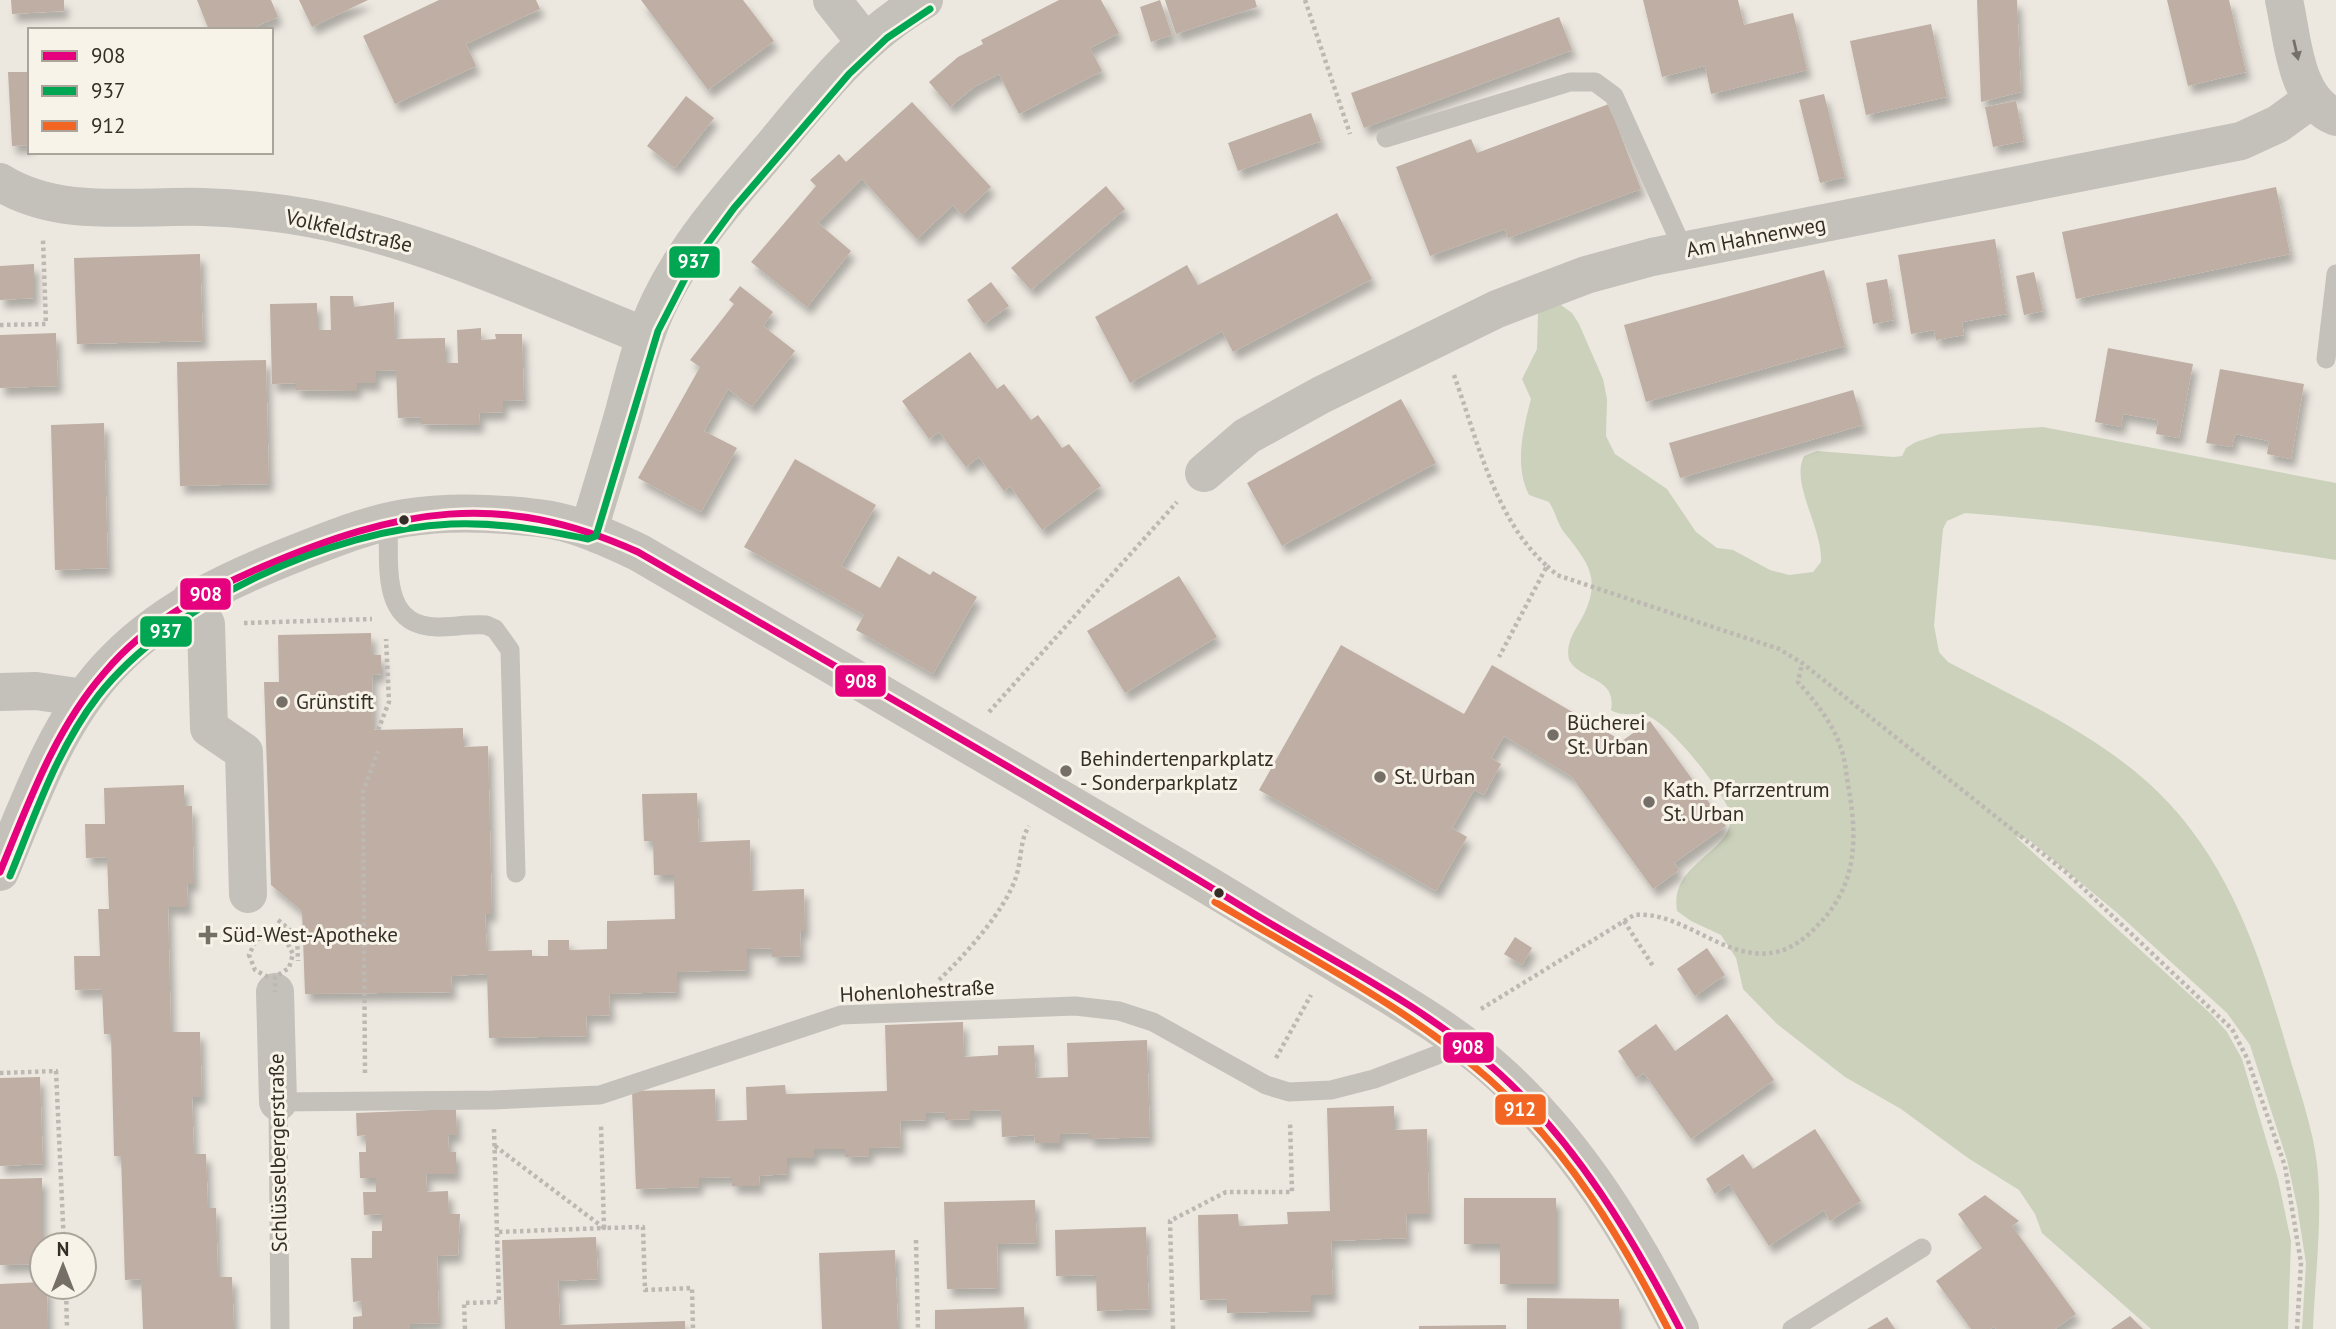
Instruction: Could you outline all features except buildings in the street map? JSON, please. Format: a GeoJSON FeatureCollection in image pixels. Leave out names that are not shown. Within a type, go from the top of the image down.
{"type":"FeatureCollection","features":[{"type":"Feature","properties":{"kind":"street"},"geometry":{"type":"LineString","coordinates":[[832,0],[865,43]]}},
{"type":"Feature","properties":{"kind":"street"},"geometry":{"type":"LineString","coordinates":[[589,529],[645,336],[661,300],[725,199],[865,43],[903,12],[924,0]]}},
{"type":"Feature","properties":{"kind":"street"},"geometry":{"type":"LineString","coordinates":[[2284,0],[2303,81],[2324,108]]}},
{"type":"Feature","properties":{"kind":"street","name":"Am Hahnenweg"},"geometry":{"type":"LineString","coordinates":[[1204,473],[1248,436],[1441,335],[1547,288],[1684,251],[2241,142],[2278,124],[2324,108]]}},
{"type":"Feature","properties":{"kind":"street","name":"Volkfeldstraße"},"geometry":{"type":"LineString","coordinates":[[0,182],[42,201],[94,207],[205,207],[308,218],[393,239],[453,258],[645,336]]}},
{"type":"Feature","properties":{"kind":"street"},"geometry":{"type":"LineString","coordinates":[[0,872],[48,759],[84,698],[105,671],[141,635],[199,612],[252,570],[330,540],[405,518],[489,515],[540,518],[589,529],[638,552],[1051,791],[1394,998],[1454,1040],[1499,1073],[1548,1123],[1598,1185],[1646,1263],[1680,1329]]}},
{"type":"Feature","properties":{"kind":"street"},"geometry":{"type":"LineString","coordinates":[[199,612],[209,728],[244,752],[248,894]]}},
{"type":"Feature","properties":{"kind":"street"},"geometry":{"type":"LineString","coordinates":[[0,692],[36,691],[84,698]]}},
{"type":"Feature","properties":{"kind":"street","name":"Schlüsselbergerstraße"},"geometry":{"type":"LineString","coordinates":[[278,1102],[282,977]]}},
{"type":"Feature","properties":{"kind":"lane"},"geometry":{"type":"LineString","coordinates":[[1386,138],[1570,82],[1595,82],[1614,96],[1684,251]]}},
{"type":"Feature","properties":{"kind":"lane"},"geometry":{"type":"LineString","coordinates":[[2326,359],[2336,274]]}},
{"type":"Feature","properties":{"kind":"lane"},"geometry":{"type":"LineString","coordinates":[[388,523],[391,595],[399,613],[419,625],[486,625],[495,629],[509,650],[516,873]]}},
{"type":"Feature","properties":{"kind":"lane","name":"Hohenlohestraße"},"geometry":{"type":"LineString","coordinates":[[278,1102],[493,1100],[600,1095],[841,1015],[1075,1006],[1119,1011],[1153,1021],[1261,1083],[1289,1092],[1331,1090],[1374,1079],[1437,1055],[1454,1040]]}},
{"type":"Feature","properties":{"kind":"lane","name":"Schlüsselbergerstraße"},"geometry":{"type":"LineString","coordinates":[[278,1102],[280,1329]]}},
{"type":"Feature","properties":{"kind":"lane"},"geometry":{"type":"LineString","coordinates":[[1792,1329],[1922,1248]]}},
{"type":"Feature","properties":{"kind":"path"},"geometry":{"type":"LineString","coordinates":[[1305,0],[1350,134]]}},
{"type":"Feature","properties":{"kind":"path"},"geometry":{"type":"LineString","coordinates":[[0,325],[46,324],[42,201]]}},
{"type":"Feature","properties":{"kind":"path"},"geometry":{"type":"LineString","coordinates":[[1441,335],[1498,494],[1533,554],[1557,575],[1746,636],[1779,649],[1802,663],[2056,864],[2211,1007],[2240,1041],[2285,1166],[2301,1263],[2297,1329]]}},
{"type":"Feature","properties":{"kind":"path"},"geometry":{"type":"LineString","coordinates":[[1008,691],[1171,509]]}},
{"type":"Feature","properties":{"kind":"path"},"geometry":{"type":"LineString","coordinates":[[1499,657],[1547,566]]}},
{"type":"Feature","properties":{"kind":"path"},"geometry":{"type":"LineString","coordinates":[[199,612],[385,619]]}},
{"type":"Feature","properties":{"kind":"path"},"geometry":{"type":"LineString","coordinates":[[379,730],[389,702],[386,633]]}},
{"type":"Feature","properties":{"kind":"path"},"geometry":{"type":"LineString","coordinates":[[1454,1040],[1471,1015],[1624,921],[1642,914],[1684,926],[1731,947],[1752,952],[1776,952],[1807,936],[1836,906],[1850,877],[1853,813],[1841,747],[1808,692],[1798,682],[1802,663]]}},
{"type":"Feature","properties":{"kind":"path"},"geometry":{"type":"LineString","coordinates":[[366,1102],[363,792],[379,751]]}},
{"type":"Feature","properties":{"kind":"path"},"geometry":{"type":"LineString","coordinates":[[906,1013],[958,962],[1003,902],[1016,877],[1021,838]]}},
{"type":"Feature","properties":{"kind":"path"},"geometry":{"type":"LineString","coordinates":[[248,894],[297,936],[282,977]]}},
{"type":"Feature","properties":{"kind":"path"},"geometry":{"type":"LineString","coordinates":[[1624,921],[1653,966]]}},
{"type":"Feature","properties":{"kind":"path"},"geometry":{"type":"LineString","coordinates":[[282,977],[255,970],[249,955],[256,940],[271,934],[286,940],[293,954],[289,968],[275,977],[282,977]]}},
{"type":"Feature","properties":{"kind":"path"},"geometry":{"type":"LineString","coordinates":[[1261,1083],[1331,960]]}},
{"type":"Feature","properties":{"kind":"path"},"geometry":{"type":"LineString","coordinates":[[0,1073],[56,1071],[63,1231]]}},
{"type":"Feature","properties":{"kind":"path"},"geometry":{"type":"LineString","coordinates":[[1173,1329],[1170,1221],[1226,1192],[1292,1192],[1289,1092]]}},
{"type":"Feature","properties":{"kind":"path"},"geometry":{"type":"LineString","coordinates":[[600,1095],[604,1228]]}},
{"type":"Feature","properties":{"kind":"path"},"geometry":{"type":"LineString","coordinates":[[465,1329],[464,1303],[499,1302],[493,1100]]}},
{"type":"Feature","properties":{"kind":"path"},"geometry":{"type":"LineString","coordinates":[[494,1145],[604,1228]]}},
{"type":"Feature","properties":{"kind":"path"},"geometry":{"type":"LineString","coordinates":[[497,1232],[643,1227],[645,1290],[692,1288],[693,1329]]}},
{"type":"Feature","properties":{"kind":"path"},"geometry":{"type":"LineString","coordinates":[[916,1240],[918,1329]]}},
{"type":"Feature","properties":{"kind":"path"},"geometry":{"type":"LineString","coordinates":[[66,1301],[67,1329]]}},
{"type":"Feature","properties":{"kind":"green space"},"geometry":{"type":"Polygon","coordinates":[[[1561,305],[1572,313],[1579,324],[1603,379],[1607,399],[1606,436],[1615,454],[1667,489],[1696,532],[1717,548],[1733,550],[1770,570],[1789,575],[1813,572],[1821,562],[1817,535],[1801,480],[1804,456],[1817,451],[1894,457],[1902,456],[1906,448],[1916,442],[1940,434],[2043,427],[2336,483],[2336,560],[2104,527],[1965,513],[1947,521],[1943,529],[1934,625],[1939,652],[1948,662],[2058,720],[2136,772],[2185,822],[2226,885],[2242,918],[2269,989],[2313,1138],[2319,1205],[2313,1329],[2302,1329],[2306,1263],[2287,1160],[2250,1045],[2227,1013],[2116,912],[2028,839],[2016,837],[2211,1014],[2227,1032],[2242,1059],[2278,1179],[2291,1241],[2288,1329],[2151,1329],[2042,1233],[2035,1214],[2019,1190],[1968,1158],[1901,1109],[1845,1077],[1777,1024],[1743,989],[1736,958],[1721,935],[1677,911],[1679,887],[1692,869],[1725,836],[1732,816],[1708,776],[1670,732],[1648,716],[1620,714],[1611,710],[1609,691],[1604,685],[1575,667],[1569,660],[1570,641],[1584,614],[1592,590],[1589,570],[1579,551],[1563,531],[1549,502],[1529,495],[1524,484],[1521,460],[1521,447],[1531,399],[1522,379],[1537,349],[1538,311],[1561,305]]]}},
{"type":"Feature","properties":{"kind":"transit line","name":"937"},"geometry":{"type":"LineString","coordinates":[[10,876],[38,806],[83,716],[130,662],[168,630],[211,602],[258,577],[307,556],[356,540],[405,529],[451,524],[486,524],[588,539],[596,536],[658,331],[692,265],[734,208],[849,74],[887,38],[930,9]]}},
{"type":"Feature","properties":{"kind":"transit line","name":"908"},"geometry":{"type":"LineString","coordinates":[[0,872],[57,742],[87,694],[121,654],[177,610],[240,577],[312,547],[359,531],[404,520],[449,514],[494,514],[540,520],[588,532],[638,552],[869,686],[1412,1007],[1443,1028],[1501,1075],[1529,1103],[1579,1162],[1643,1260],[1680,1329]]}},
{"type":"Feature","properties":{"kind":"transit line","name":"912"},"geometry":{"type":"LineString","coordinates":[[1215,902],[1392,1007],[1459,1054],[1490,1080],[1544,1135],[1591,1196],[1612,1228],[1668,1329]]}},
{"type":"Feature","properties":{"kind":"place","name":"Grünstift"},"geometry":{"type":"Point","coordinates":[282,702]}},
{"type":"Feature","properties":{"kind":"place","name":"Bücherei St. Urban"},"geometry":{"type":"Point","coordinates":[1553,735]}},
{"type":"Feature","properties":{"kind":"place","name":"Behindertenparkplatz - Sonderparkplatz"},"geometry":{"type":"Point","coordinates":[1066,771]}},
{"type":"Feature","properties":{"kind":"place","name":"St. Urban"},"geometry":{"type":"Point","coordinates":[1380,777]}},
{"type":"Feature","properties":{"kind":"place","name":"Kath. Pfarrzentrum St. Urban"},"geometry":{"type":"Point","coordinates":[1649,802]}},
{"type":"Feature","properties":{"kind":"place","name":"Süd-West-Apotheke"},"geometry":{"type":"Point","coordinates":[208,935]}}]}
